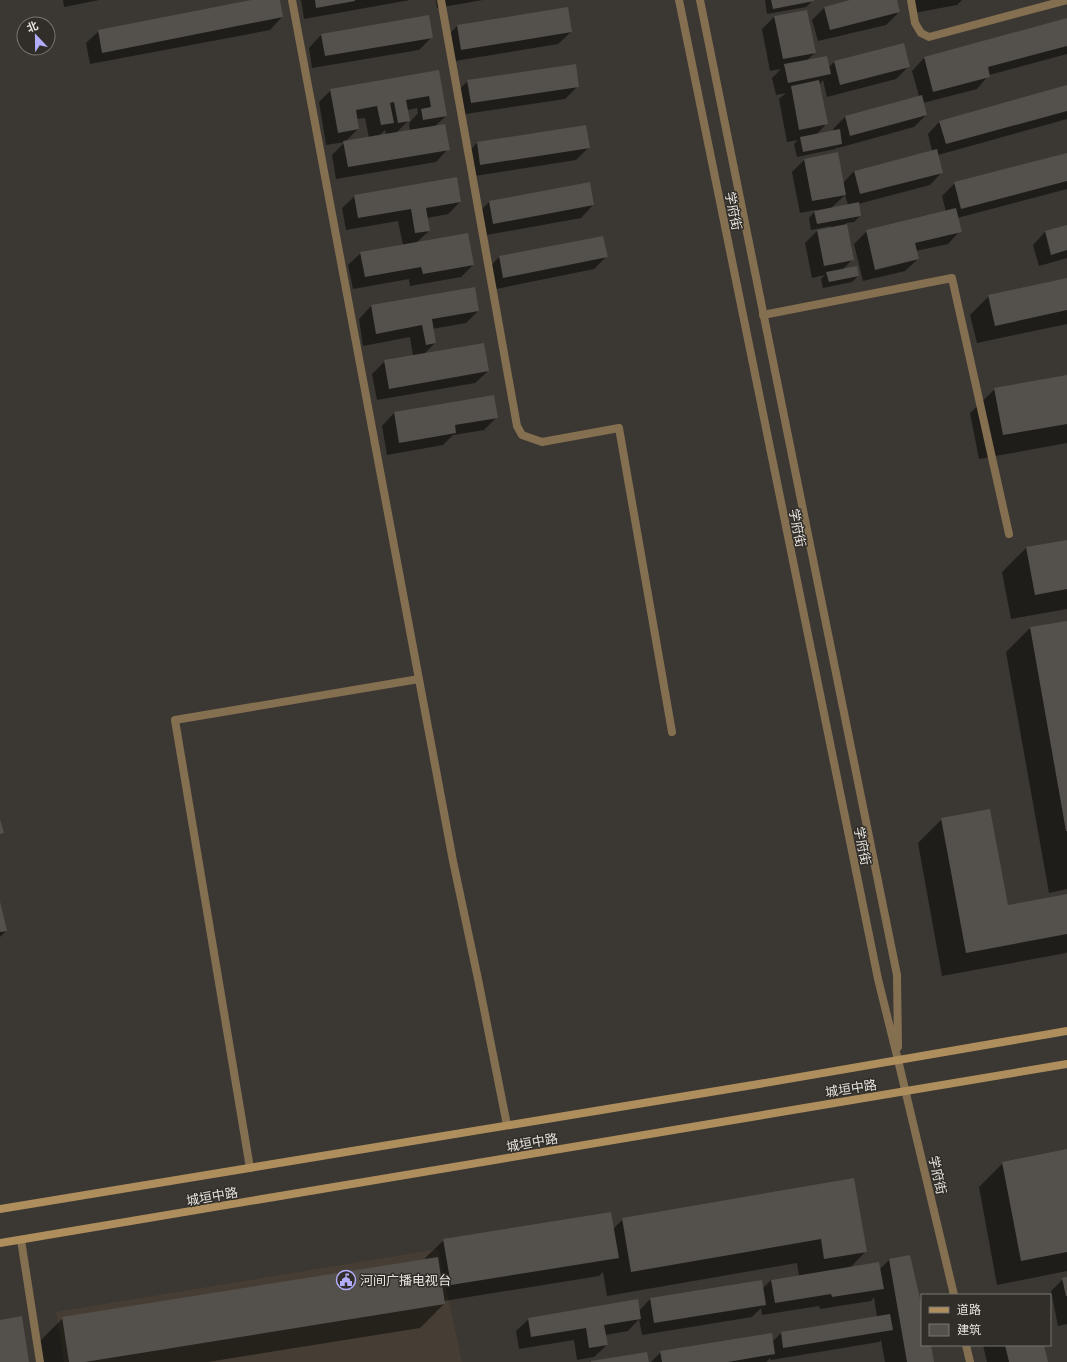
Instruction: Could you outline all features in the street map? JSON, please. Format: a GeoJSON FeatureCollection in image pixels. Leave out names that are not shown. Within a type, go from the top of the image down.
{"type":"FeatureCollection","features":[{"type":"Feature","properties":{"kind":"main road","name":"城垣中路"},"geometry":{"type":"LineString","coordinates":[[0,1209],[506,1126],[1067,1031]]}},
{"type":"Feature","properties":{"kind":"main road","name":"城垣中路"},"geometry":{"type":"LineString","coordinates":[[0,1243],[1067,1064]]}},
{"type":"Feature","properties":{"kind":"street"},"geometry":{"type":"LineString","coordinates":[[292,0],[453,861],[478,979],[506,1126]]}},
{"type":"Feature","properties":{"kind":"street"},"geometry":{"type":"LineString","coordinates":[[441,0],[517,426],[522,436],[542,442],[619,428],[672,732]]}},
{"type":"Feature","properties":{"kind":"street","name":"学府街"},"geometry":{"type":"LineString","coordinates":[[679,0],[878,979],[954,1294]]}},
{"type":"Feature","properties":{"kind":"street","name":"学府街"},"geometry":{"type":"LineString","coordinates":[[700,0],[897,975],[898,1060]]}},
{"type":"Feature","properties":{"kind":"street"},"geometry":{"type":"LineString","coordinates":[[911,0],[915,23],[921,34],[929,38],[1067,0]]}},
{"type":"Feature","properties":{"kind":"street"},"geometry":{"type":"LineString","coordinates":[[764,315],[952,278],[1009,534]]}},
{"type":"Feature","properties":{"kind":"street"},"geometry":{"type":"LineString","coordinates":[[250,1168],[175,720],[419,679]]}},
{"type":"Feature","properties":{"kind":"street"},"geometry":{"type":"LineString","coordinates":[[21,1240],[40,1362]]}},
{"type":"Feature","properties":{"kind":"street"},"geometry":{"type":"LineString","coordinates":[[966,1346],[970,1362]]}},
{"type":"Feature","properties":{"kind":"shaded area","name":"河间广播电视台"},"geometry":{"type":"Polygon","coordinates":[[[438,1249],[462,1362],[64,1362],[56,1312],[438,1249]]]}},
{"type":"Feature","properties":{"kind":"building"},"geometry":{"type":"Polygon","coordinates":[[[251,0],[280,0],[283,17],[102,53],[98,30],[251,0]]]}},
{"type":"Feature","properties":{"kind":"building"},"geometry":{"type":"Polygon","coordinates":[[[315,0],[355,0],[355,1],[316,8],[315,0]]]}},
{"type":"Feature","properties":{"kind":"building"},"geometry":{"type":"Polygon","coordinates":[[[771,0],[814,0],[814,1],[773,9],[771,0]]]}},
{"type":"Feature","properties":{"kind":"building"},"geometry":{"type":"Polygon","coordinates":[[[850,0],[897,0],[900,12],[830,30],[824,7],[850,0]]]}},
{"type":"Feature","properties":{"kind":"building"},"geometry":{"type":"Polygon","coordinates":[[[568,7],[572,32],[461,50],[457,25],[568,7]]]}},
{"type":"Feature","properties":{"kind":"building"},"geometry":{"type":"Polygon","coordinates":[[[807,10],[816,53],[783,59],[774,16],[807,10]]]}},
{"type":"Feature","properties":{"kind":"building"},"geometry":{"type":"Polygon","coordinates":[[[429,15],[433,38],[325,56],[321,34],[429,15]]]}},
{"type":"Feature","properties":{"kind":"building"},"geometry":{"type":"Polygon","coordinates":[[[1067,18],[1067,46],[988,67],[990,77],[933,92],[924,57],[1067,18]]]}},
{"type":"Feature","properties":{"kind":"building"},"geometry":{"type":"Polygon","coordinates":[[[904,43],[910,67],[840,85],[834,61],[904,43]]]}},
{"type":"Feature","properties":{"kind":"building"},"geometry":{"type":"Polygon","coordinates":[[[827,56],[831,74],[788,83],[784,64],[827,56]]]}},
{"type":"Feature","properties":{"kind":"building"},"geometry":{"type":"Polygon","coordinates":[[[576,64],[579,87],[471,103],[467,80],[576,64]]]}},
{"type":"Feature","properties":{"kind":"building"},"geometry":{"type":"Polygon","coordinates":[[[439,70],[447,116],[423,120],[421,109],[431,107],[429,96],[406,100],[410,121],[398,123],[394,102],[390,103],[394,123],[381,125],[377,106],[356,110],[359,129],[338,133],[330,89],[439,70]]]}},
{"type":"Feature","properties":{"kind":"building"},"geometry":{"type":"Polygon","coordinates":[[[819,80],[828,124],[799,130],[791,86],[819,80]]]}},
{"type":"Feature","properties":{"kind":"building"},"geometry":{"type":"Polygon","coordinates":[[[1067,85],[1067,111],[946,144],[939,121],[1067,85]]]}},
{"type":"Feature","properties":{"kind":"building"},"geometry":{"type":"Polygon","coordinates":[[[922,95],[927,115],[850,136],[845,116],[922,95]]]}},
{"type":"Feature","properties":{"kind":"building"},"geometry":{"type":"Polygon","coordinates":[[[445,124],[450,150],[348,167],[343,141],[445,124]]]}},
{"type":"Feature","properties":{"kind":"building"},"geometry":{"type":"Polygon","coordinates":[[[586,125],[590,148],[480,165],[477,142],[586,125]]]}},
{"type":"Feature","properties":{"kind":"building"},"geometry":{"type":"Polygon","coordinates":[[[840,129],[842,144],[803,152],[800,137],[840,129]]]}},
{"type":"Feature","properties":{"kind":"building"},"geometry":{"type":"Polygon","coordinates":[[[937,149],[943,173],[860,194],[854,171],[937,149]]]}},
{"type":"Feature","properties":{"kind":"building"},"geometry":{"type":"Polygon","coordinates":[[[838,152],[846,195],[812,201],[804,159],[838,152]]]}},
{"type":"Feature","properties":{"kind":"building"},"geometry":{"type":"Polygon","coordinates":[[[1067,153],[1067,181],[961,209],[954,182],[1067,153]]]}},
{"type":"Feature","properties":{"kind":"building"},"geometry":{"type":"Polygon","coordinates":[[[457,177],[461,202],[426,208],[430,231],[415,233],[411,209],[358,218],[354,195],[457,177]]]}},
{"type":"Feature","properties":{"kind":"building"},"geometry":{"type":"Polygon","coordinates":[[[590,182],[594,205],[493,224],[489,201],[590,182]]]}},
{"type":"Feature","properties":{"kind":"building"},"geometry":{"type":"Polygon","coordinates":[[[859,202],[861,216],[817,224],[814,211],[859,202]]]}},
{"type":"Feature","properties":{"kind":"building"},"geometry":{"type":"Polygon","coordinates":[[[956,208],[962,232],[915,243],[919,259],[875,270],[866,230],[956,208]]]}},
{"type":"Feature","properties":{"kind":"building"},"geometry":{"type":"Polygon","coordinates":[[[847,224],[854,260],[824,266],[817,230],[847,224]]]}},
{"type":"Feature","properties":{"kind":"building"},"geometry":{"type":"Polygon","coordinates":[[[1067,225],[1067,250],[1051,255],[1045,231],[1067,225]]]}},
{"type":"Feature","properties":{"kind":"building"},"geometry":{"type":"Polygon","coordinates":[[[468,233],[474,265],[423,274],[421,267],[365,277],[360,252],[468,233]]]}},
{"type":"Feature","properties":{"kind":"building"},"geometry":{"type":"Polygon","coordinates":[[[603,236],[608,257],[503,278],[499,256],[603,236]]]}},
{"type":"Feature","properties":{"kind":"building"},"geometry":{"type":"Polygon","coordinates":[[[857,266],[859,276],[829,282],[826,272],[857,266]]]}},
{"type":"Feature","properties":{"kind":"building"},"geometry":{"type":"Polygon","coordinates":[[[1067,278],[1067,310],[995,326],[988,295],[1067,278]]]}},
{"type":"Feature","properties":{"kind":"building"},"geometry":{"type":"Polygon","coordinates":[[[475,287],[479,311],[432,319],[436,343],[426,345],[422,325],[376,334],[371,305],[475,287]]]}},
{"type":"Feature","properties":{"kind":"building"},"geometry":{"type":"Polygon","coordinates":[[[484,343],[489,371],[389,389],[384,360],[484,343]]]}},
{"type":"Feature","properties":{"kind":"building"},"geometry":{"type":"Polygon","coordinates":[[[1067,375],[1067,424],[1003,435],[994,388],[1067,375]]]}},
{"type":"Feature","properties":{"kind":"building"},"geometry":{"type":"Polygon","coordinates":[[[494,395],[498,418],[455,425],[456,433],[399,443],[394,412],[494,395]]]}},
{"type":"Feature","properties":{"kind":"building"},"geometry":{"type":"Polygon","coordinates":[[[1067,540],[1067,589],[1035,595],[1026,547],[1067,540]]]}},
{"type":"Feature","properties":{"kind":"building"},"geometry":{"type":"Polygon","coordinates":[[[1067,621],[1067,831],[1066,831],[1030,627],[1067,621]]]}},
{"type":"Feature","properties":{"kind":"building"},"geometry":{"type":"Polygon","coordinates":[[[990,809],[1008,905],[1067,894],[1067,934],[966,953],[941,818],[990,809]]]}},
{"type":"Feature","properties":{"kind":"building"},"geometry":{"type":"Polygon","coordinates":[[[0,819],[4,833],[0,834],[0,819]]]}},
{"type":"Feature","properties":{"kind":"building"},"geometry":{"type":"Polygon","coordinates":[[[0,901],[7,931],[0,932],[0,901]]]}},
{"type":"Feature","properties":{"kind":"building"},"geometry":{"type":"Polygon","coordinates":[[[1067,1149],[1067,1252],[1021,1261],[1002,1162],[1067,1149]]]}},
{"type":"Feature","properties":{"kind":"building"},"geometry":{"type":"Polygon","coordinates":[[[854,1178],[867,1252],[824,1259],[821,1239],[631,1272],[622,1218],[854,1178]]]}},
{"type":"Feature","properties":{"kind":"building"},"geometry":{"type":"Polygon","coordinates":[[[611,1212],[619,1258],[451,1285],[443,1239],[611,1212]]]}},
{"type":"Feature","properties":{"kind":"building"},"geometry":{"type":"Polygon","coordinates":[[[910,1255],[921,1303],[921,1346],[931,1346],[934,1362],[907,1362],[889,1259],[910,1255]]]}},
{"type":"Feature","properties":{"kind":"building"},"geometry":{"type":"Polygon","coordinates":[[[438,1257],[445,1304],[85,1362],[69,1362],[62,1317],[438,1257]]]}},
{"type":"Feature","properties":{"kind":"building"},"geometry":{"type":"Polygon","coordinates":[[[879,1262],[884,1289],[832,1297],[831,1294],[775,1303],[771,1280],[879,1262]]]}},
{"type":"Feature","properties":{"kind":"building"},"geometry":{"type":"Polygon","coordinates":[[[1067,1277],[1067,1296],[1066,1296],[1062,1278],[1067,1277]]]}},
{"type":"Feature","properties":{"kind":"building"},"geometry":{"type":"Polygon","coordinates":[[[762,1280],[766,1305],[654,1323],[650,1298],[762,1280]]]}},
{"type":"Feature","properties":{"kind":"building"},"geometry":{"type":"Polygon","coordinates":[[[638,1299],[641,1319],[604,1325],[608,1345],[589,1348],[586,1328],[531,1337],[528,1318],[638,1299]]]}},
{"type":"Feature","properties":{"kind":"building"},"geometry":{"type":"Polygon","coordinates":[[[890,1314],[893,1330],[783,1348],[781,1332],[890,1314]]]}},
{"type":"Feature","properties":{"kind":"building"},"geometry":{"type":"Polygon","coordinates":[[[22,1316],[29,1362],[0,1362],[0,1320],[22,1316]]]}},
{"type":"Feature","properties":{"kind":"building"},"geometry":{"type":"Polygon","coordinates":[[[772,1333],[775,1354],[728,1362],[662,1362],[660,1351],[772,1333]]]}},
{"type":"Feature","properties":{"kind":"building"},"geometry":{"type":"Polygon","coordinates":[[[1005,1346],[1044,1346],[1048,1362],[1009,1362],[1005,1346]]]}},
{"type":"Feature","properties":{"kind":"building"},"geometry":{"type":"Polygon","coordinates":[[[647,1352],[649,1362],[591,1362],[591,1361],[647,1352]]]}},
{"type":"Feature","properties":{"kind":"place","name":"河间广播电视台"},"geometry":{"type":"Point","coordinates":[346,1280]}}]}
